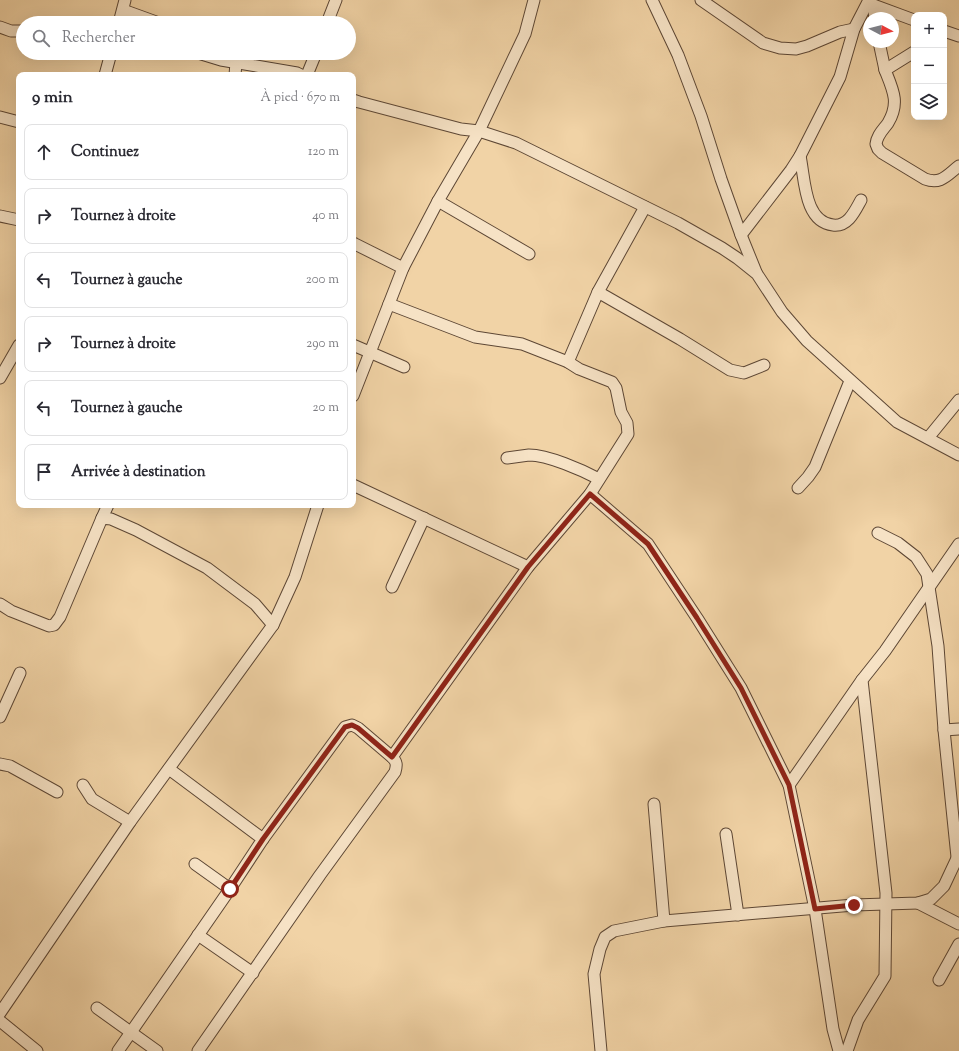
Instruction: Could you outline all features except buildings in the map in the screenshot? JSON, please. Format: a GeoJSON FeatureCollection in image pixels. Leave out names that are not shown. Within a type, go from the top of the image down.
{"type":"FeatureCollection","features":[{"type":"Feature","properties":{"kind":"street"},"geometry":{"type":"LineString","coordinates":[[330,16],[336,0]]}},
{"type":"Feature","properties":{"kind":"street"},"geometry":{"type":"LineString","coordinates":[[356,388],[403,268],[438,201],[479,131],[525,34],[534,0]]}},
{"type":"Feature","properties":{"kind":"street"},"geometry":{"type":"LineString","coordinates":[[652,0],[678,56],[702,116],[721,180],[757,274],[782,312],[807,341],[897,422],[959,455]]}},
{"type":"Feature","properties":{"kind":"street"},"geometry":{"type":"LineString","coordinates":[[701,0],[762,43],[780,48],[796,49],[840,32],[854,29]]}},
{"type":"Feature","properties":{"kind":"street"},"geometry":{"type":"LineString","coordinates":[[741,235],[800,156],[840,77],[854,29],[870,3],[911,19]]}},
{"type":"Feature","properties":{"kind":"street"},"geometry":{"type":"LineString","coordinates":[[121,16],[124,5],[145,16]]}},
{"type":"Feature","properties":{"kind":"street"},"geometry":{"type":"LineString","coordinates":[[0,27],[10,31],[16,31]]}},
{"type":"Feature","properties":{"kind":"street"},"geometry":{"type":"LineString","coordinates":[[947,32],[959,36]]}},
{"type":"Feature","properties":{"kind":"street"},"geometry":{"type":"LineString","coordinates":[[947,40],[959,36]]}},
{"type":"Feature","properties":{"kind":"street"},"geometry":{"type":"LineString","coordinates":[[880,48],[885,70],[895,101],[894,111],[877,139],[876,144],[878,149],[925,179],[931,181],[936,182],[942,179],[959,166]]}},
{"type":"Feature","properties":{"kind":"street"},"geometry":{"type":"LineString","coordinates":[[885,70],[911,54]]}},
{"type":"Feature","properties":{"kind":"street"},"geometry":{"type":"LineString","coordinates":[[106,72],[109,60]]}},
{"type":"Feature","properties":{"kind":"street"},"geometry":{"type":"LineString","coordinates":[[221,60],[291,72]]}},
{"type":"Feature","properties":{"kind":"street"},"geometry":{"type":"LineString","coordinates":[[308,72],[313,60]]}},
{"type":"Feature","properties":{"kind":"street"},"geometry":{"type":"LineString","coordinates":[[235,72],[236,63]]}},
{"type":"Feature","properties":{"kind":"street"},"geometry":{"type":"LineString","coordinates":[[356,101],[461,129],[479,131],[516,143],[678,223],[722,248],[757,274]]}},
{"type":"Feature","properties":{"kind":"street"},"geometry":{"type":"LineString","coordinates":[[0,117],[16,121]]}},
{"type":"Feature","properties":{"kind":"street"},"geometry":{"type":"LineString","coordinates":[[800,156],[806,191],[812,210],[816,217],[831,225],[841,225],[851,217],[861,200]]}},
{"type":"Feature","properties":{"kind":"street"},"geometry":{"type":"LineString","coordinates":[[438,201],[529,254]]}},
{"type":"Feature","properties":{"kind":"street"},"geometry":{"type":"LineString","coordinates":[[568,362],[598,292],[646,207]]}},
{"type":"Feature","properties":{"kind":"street"},"geometry":{"type":"LineString","coordinates":[[0,216],[16,219]]}},
{"type":"Feature","properties":{"kind":"street"},"geometry":{"type":"LineString","coordinates":[[356,244],[403,268]]}},
{"type":"Feature","properties":{"kind":"street"},"geometry":{"type":"LineString","coordinates":[[598,292],[680,339],[730,370],[744,373],[764,365]]}},
{"type":"Feature","properties":{"kind":"street"},"geometry":{"type":"LineString","coordinates":[[389,304],[476,337],[522,344],[568,362],[580,369],[612,382],[616,388],[621,412],[627,423],[628,434],[590,494],[528,567],[392,757]]}},
{"type":"Feature","properties":{"kind":"street"},"geometry":{"type":"LineString","coordinates":[[356,346],[404,367]]}},
{"type":"Feature","properties":{"kind":"street"},"geometry":{"type":"LineString","coordinates":[[0,378],[16,351]]}},
{"type":"Feature","properties":{"kind":"street"},"geometry":{"type":"LineString","coordinates":[[798,488],[808,478],[814,467],[850,381]]}},
{"type":"Feature","properties":{"kind":"street"},"geometry":{"type":"LineString","coordinates":[[928,438],[959,400]]}},
{"type":"Feature","properties":{"kind":"street"},"geometry":{"type":"LineString","coordinates":[[507,458],[530,455],[544,458],[577,468],[599,479]]}},
{"type":"Feature","properties":{"kind":"street"},"geometry":{"type":"LineString","coordinates":[[356,486],[528,567]]}},
{"type":"Feature","properties":{"kind":"street"},"geometry":{"type":"LineString","coordinates":[[590,494],[648,544],[741,688],[789,785],[815,909],[833,1029],[839,1051]]}},
{"type":"Feature","properties":{"kind":"street"},"geometry":{"type":"LineString","coordinates":[[0,604],[11,611],[49,626],[54,626],[60,617],[107,508]]}},
{"type":"Feature","properties":{"kind":"street"},"geometry":{"type":"LineString","coordinates":[[0,1013],[130,822],[273,625],[295,577],[317,508]]}},
{"type":"Feature","properties":{"kind":"street"},"geometry":{"type":"LineString","coordinates":[[102,518],[111,519],[136,530],[207,568],[255,604],[273,625]]}},
{"type":"Feature","properties":{"kind":"street"},"geometry":{"type":"LineString","coordinates":[[392,587],[424,518]]}},
{"type":"Feature","properties":{"kind":"street"},"geometry":{"type":"LineString","coordinates":[[601,1051],[594,974],[600,949],[605,937],[614,931],[664,921],[854,905],[918,903],[931,899],[944,886],[958,856],[944,730],[938,646],[927,574],[916,556],[878,533]]}},
{"type":"Feature","properties":{"kind":"street"},"geometry":{"type":"LineString","coordinates":[[789,785],[862,680],[885,651],[959,544]]}},
{"type":"Feature","properties":{"kind":"street"},"geometry":{"type":"LineString","coordinates":[[0,717],[20,673]]}},
{"type":"Feature","properties":{"kind":"street"},"geometry":{"type":"LineString","coordinates":[[847,1051],[858,1020],[886,976],[887,905],[862,680]]}},
{"type":"Feature","properties":{"kind":"street"},"geometry":{"type":"LineString","coordinates":[[118,1051],[263,839],[345,727],[352,725],[358,728],[396,761],[395,772],[320,876],[198,1051]]}},
{"type":"Feature","properties":{"kind":"street"},"geometry":{"type":"LineString","coordinates":[[944,730],[959,729]]}},
{"type":"Feature","properties":{"kind":"street"},"geometry":{"type":"LineString","coordinates":[[0,764],[10,766],[57,792]]}},
{"type":"Feature","properties":{"kind":"street"},"geometry":{"type":"LineString","coordinates":[[169,769],[263,839]]}},
{"type":"Feature","properties":{"kind":"street"},"geometry":{"type":"LineString","coordinates":[[83,785],[92,799],[130,822]]}},
{"type":"Feature","properties":{"kind":"street"},"geometry":{"type":"LineString","coordinates":[[654,804],[664,921]]}},
{"type":"Feature","properties":{"kind":"street"},"geometry":{"type":"LineString","coordinates":[[726,834],[738,915]]}},
{"type":"Feature","properties":{"kind":"street"},"geometry":{"type":"LineString","coordinates":[[195,864],[230,889]]}},
{"type":"Feature","properties":{"kind":"street"},"geometry":{"type":"LineString","coordinates":[[918,903],[959,924]]}},
{"type":"Feature","properties":{"kind":"street"},"geometry":{"type":"LineString","coordinates":[[198,935],[253,973]]}},
{"type":"Feature","properties":{"kind":"street"},"geometry":{"type":"LineString","coordinates":[[939,980],[959,944]]}},
{"type":"Feature","properties":{"kind":"street"},"geometry":{"type":"LineString","coordinates":[[97,1008],[157,1051]]}},
{"type":"Feature","properties":{"kind":"street"},"geometry":{"type":"LineString","coordinates":[[0,1021],[37,1051]]}},
{"type":"Feature","properties":{"kind":"route"},"geometry":{"type":"LineString","coordinates":[[230,889],[263,839],[345,727],[352,725],[358,728],[392,757],[528,567],[590,494],[648,544],[741,688],[789,785],[815,909],[854,905]]}}]}
